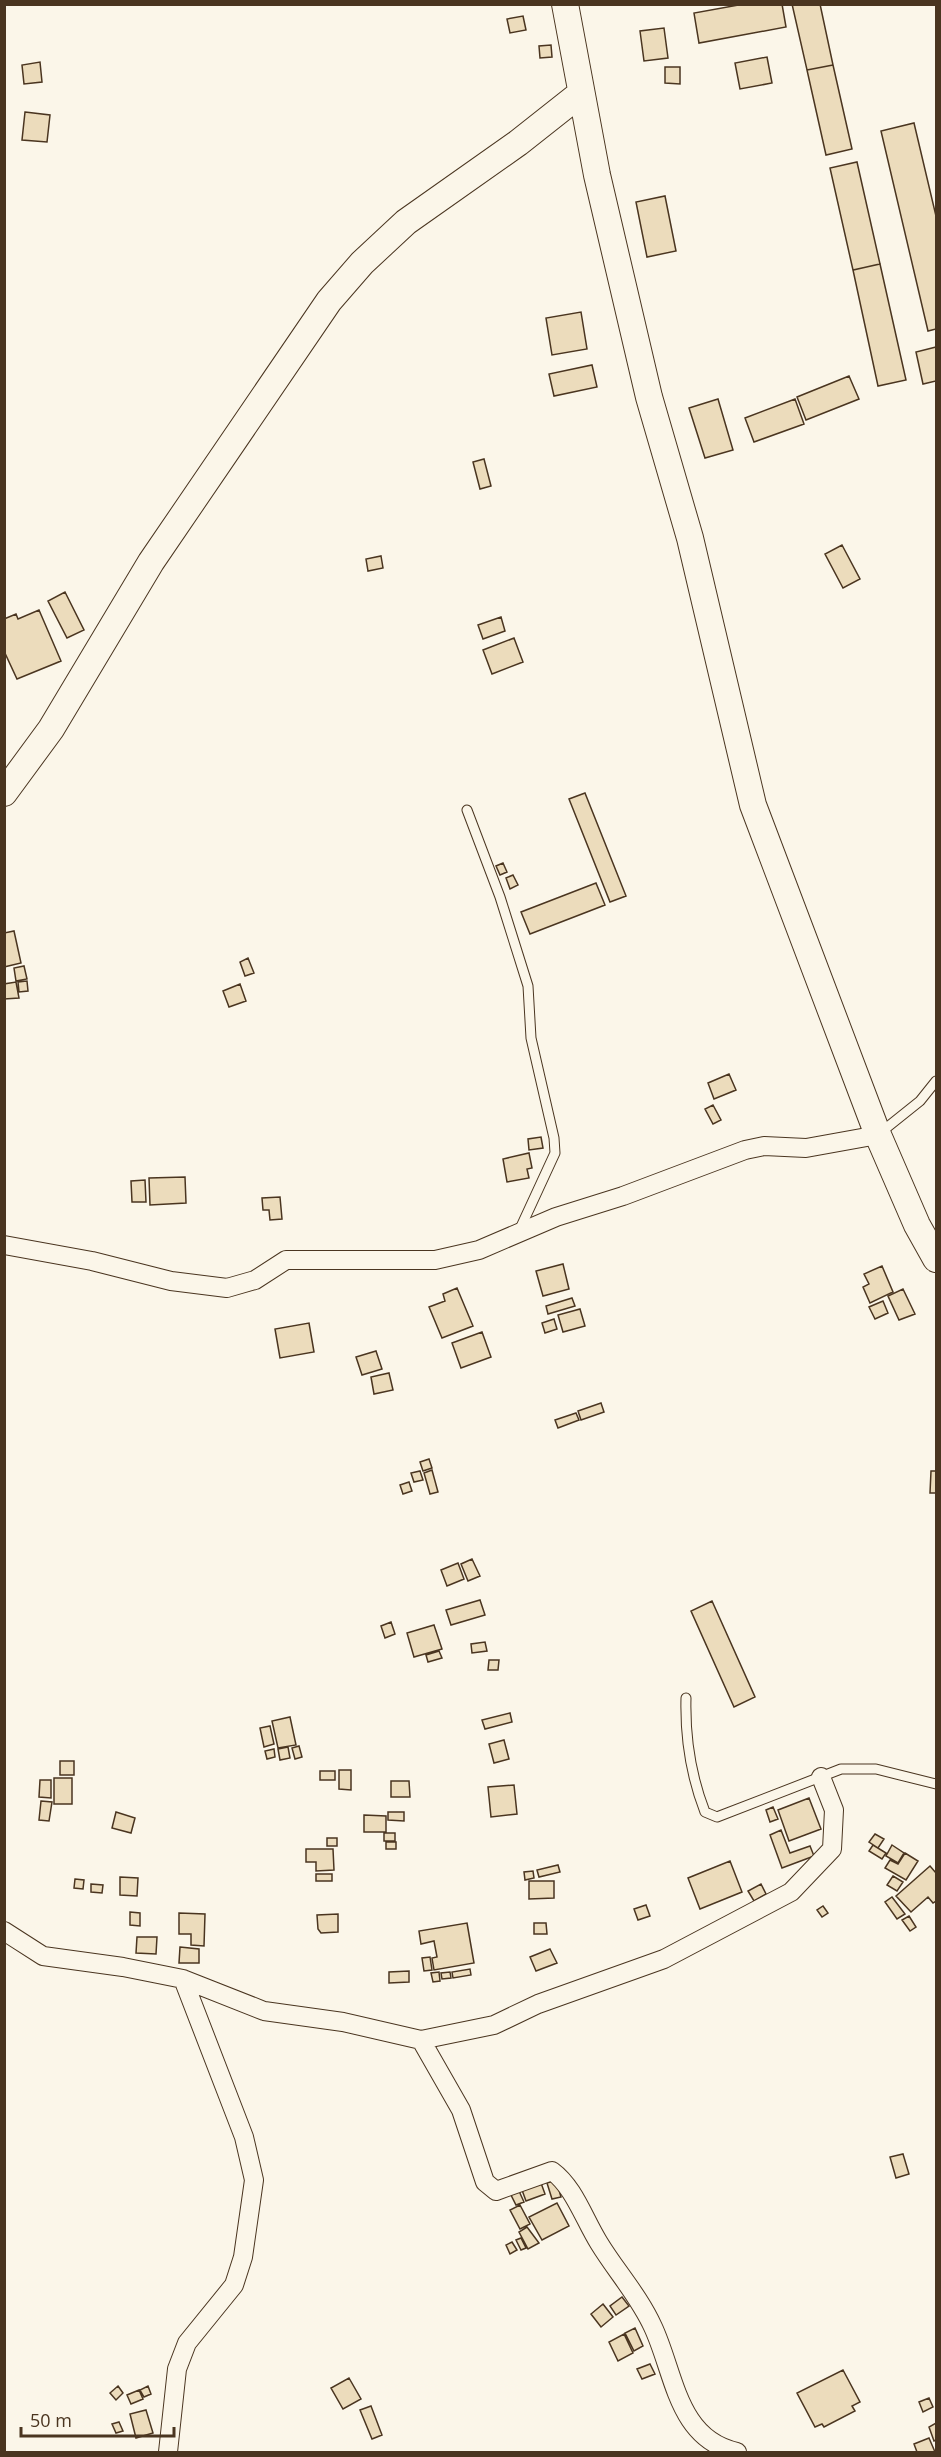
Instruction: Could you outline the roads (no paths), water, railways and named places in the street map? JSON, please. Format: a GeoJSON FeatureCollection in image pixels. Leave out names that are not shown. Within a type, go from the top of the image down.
{"type":"FeatureCollection","features":[{"type":"Feature","properties":{"kind":"street"},"geometry":{"type":"LineString","coordinates":[[566,4],[572,26],[580,94],[649,397],[690,538],[753,805],[878,1135],[917,1225],[936,1259]]}},
{"type":"Feature","properties":{"kind":"street"},"geometry":{"type":"LineString","coordinates":[[4,793],[51,729],[151,562],[328,301],[362,262],[406,222],[518,143],[580,94]]}},
{"type":"Feature","properties":{"kind":"street"},"geometry":{"type":"LineString","coordinates":[[4,1245],[92,1262],[171,1281],[227,1288],[255,1280],[286,1260],[435,1260],[479,1250],[519,1231],[623,1196],[745,1150],[764,1146],[806,1148],[878,1135]]}},
{"type":"Feature","properties":{"kind":"street"},"geometry":{"type":"LineString","coordinates":[[4,1931],[43,1956],[123,1967],[183,1979],[264,2011],[343,2022],[421,2040],[494,2025],[538,2004],[653,1963],[792,1892],[832,1849],[834,1810],[821,1777]]}},
{"type":"Feature","properties":{"kind":"street"},"geometry":{"type":"LineString","coordinates":[[168,2452],[177,2369],[187,2343],[234,2285],[243,2257],[254,2180],[244,2137],[183,1979]]}},
{"type":"Feature","properties":{"kind":"street"},"geometry":{"type":"LineString","coordinates":[[421,2040],[461,2110],[485,2182],[496,2191],[552,2171],[563,2179],[599,2243],[653,2326],[688,2418],[708,2442],[737,2452]]}},
{"type":"Feature","properties":{"kind":"lane"},"geometry":{"type":"LineString","coordinates":[[467,810],[500,897],[528,986],[531,1038],[554,1138],[555,1153],[519,1231]]}},
{"type":"Feature","properties":{"kind":"lane"},"geometry":{"type":"LineString","coordinates":[[878,1135],[920,1101],[936,1081]]}},
{"type":"Feature","properties":{"kind":"lane"},"geometry":{"type":"LineString","coordinates":[[686,1698],[686,1729],[697,1792],[705,1812],[717,1817],[841,1769],[876,1769],[936,1784]]}}]}
